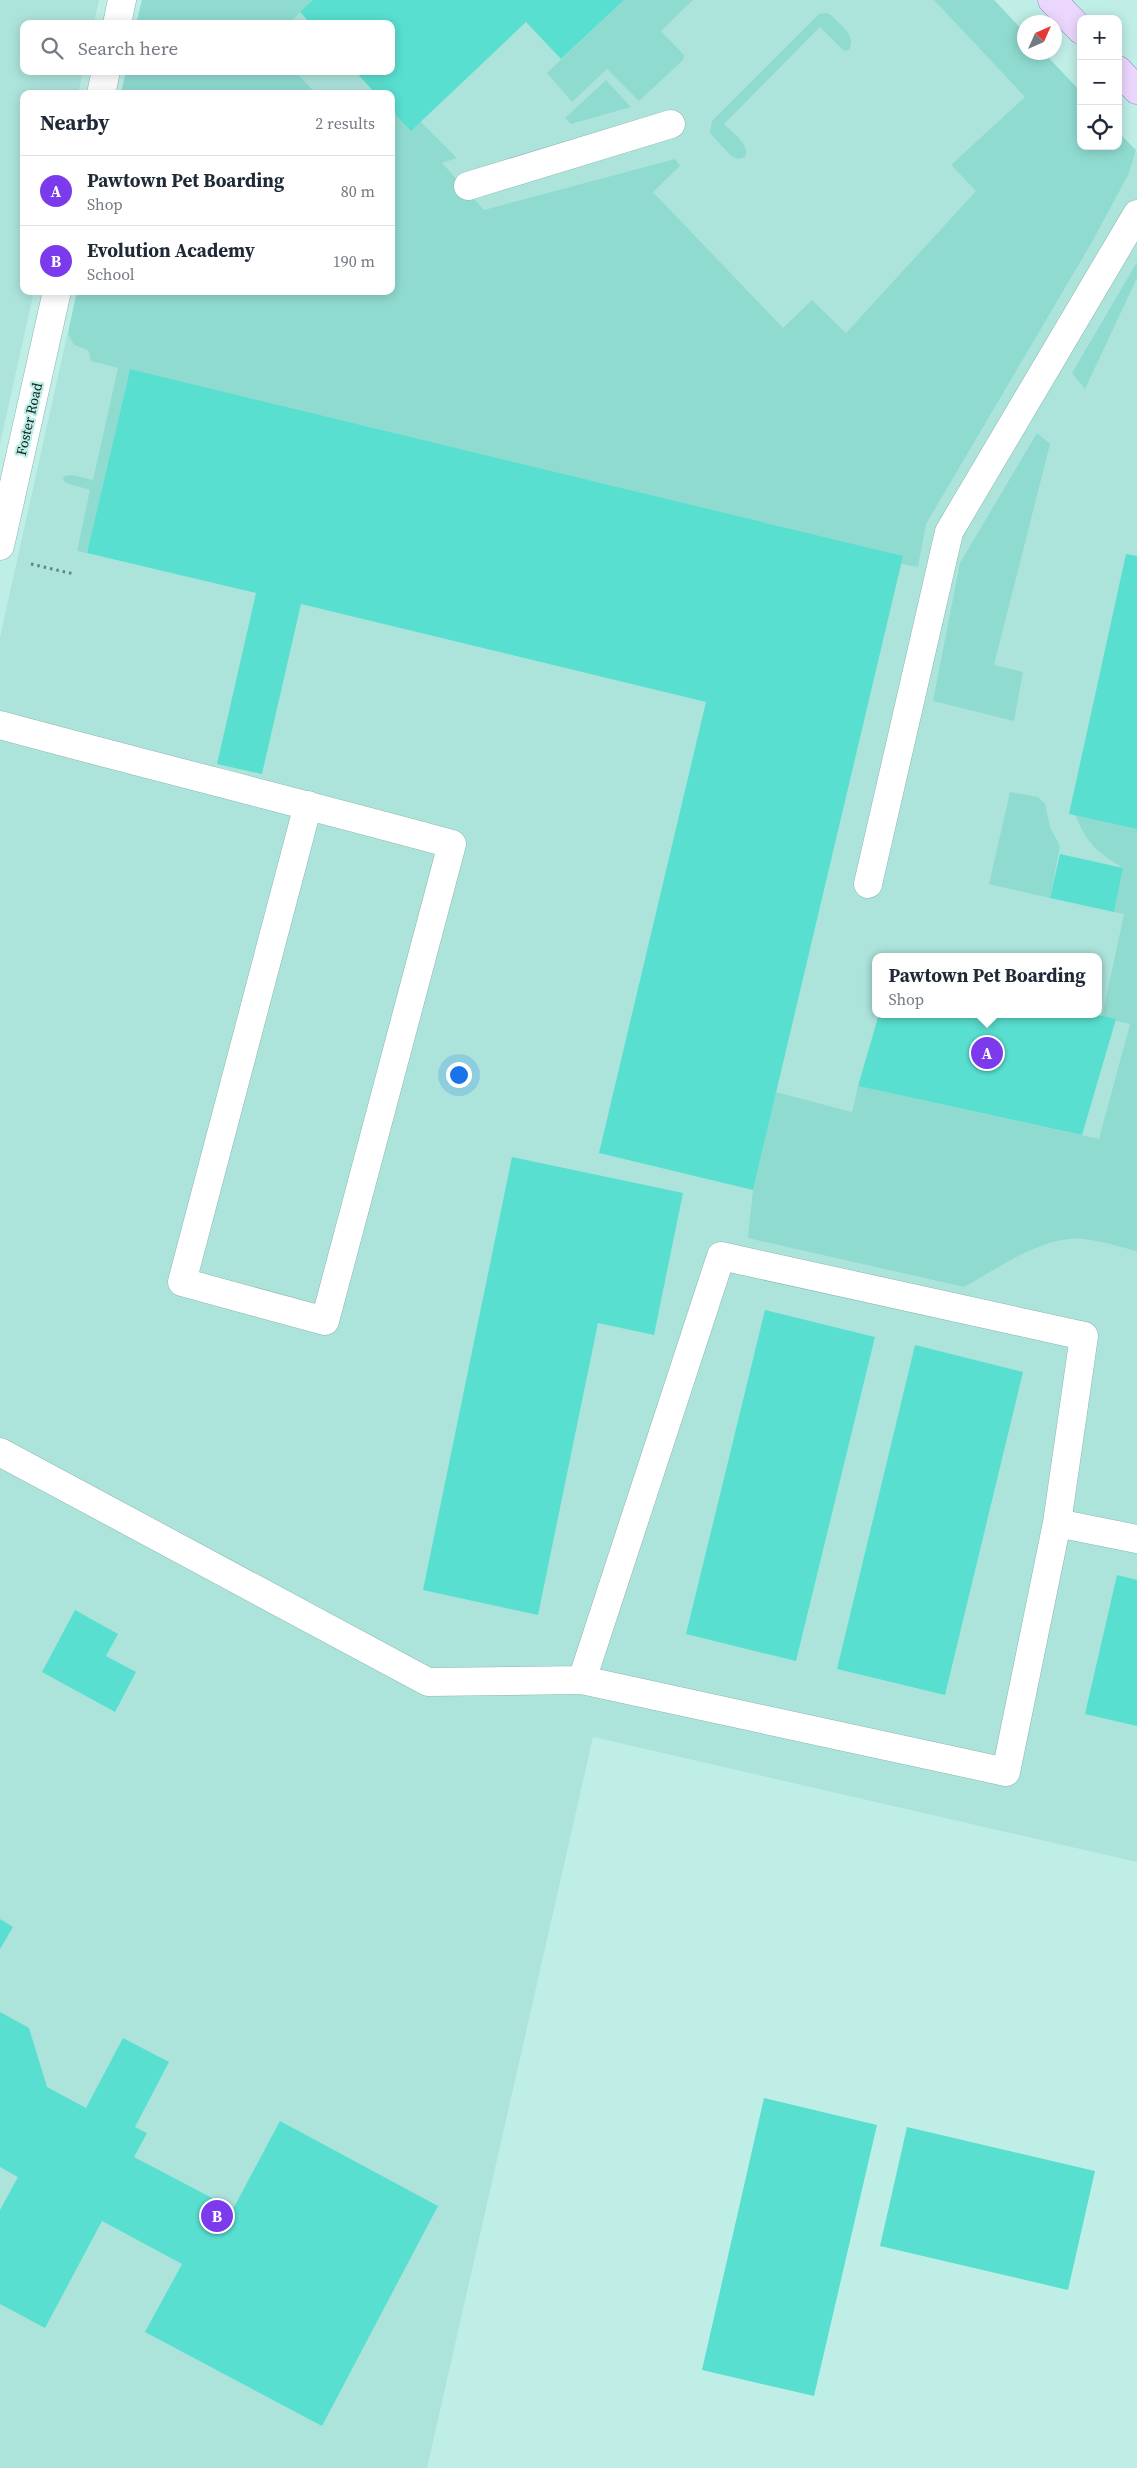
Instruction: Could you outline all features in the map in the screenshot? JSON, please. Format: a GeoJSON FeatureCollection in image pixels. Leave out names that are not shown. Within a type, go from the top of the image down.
{"type":"FeatureCollection","features":[{"type":"Feature","properties":{"kind":"main road"},"geometry":{"type":"LineString","coordinates":[[1052,0],[1077,26]]}},
{"type":"Feature","properties":{"kind":"main road"},"geometry":{"type":"LineString","coordinates":[[1122,74],[1137,90]]}},
{"type":"Feature","properties":{"kind":"street"},"geometry":{"type":"LineString","coordinates":[[118,20],[122,0]]}},
{"type":"Feature","properties":{"kind":"street"},"geometry":{"type":"LineString","coordinates":[[102,90],[105,75]]}},
{"type":"Feature","properties":{"kind":"street"},"geometry":{"type":"LineString","coordinates":[[468,186],[671,124]]}},
{"type":"Feature","properties":{"kind":"street"},"geometry":{"type":"LineString","coordinates":[[868,884],[949,532],[1137,214]]}},
{"type":"Feature","properties":{"kind":"street","name":"Foster Road"},"geometry":{"type":"LineString","coordinates":[[0,546],[56,295]]}},
{"type":"Feature","properties":{"kind":"street"},"geometry":{"type":"LineString","coordinates":[[0,725],[308,805],[452,844],[326,1321],[182,1282],[308,805]]}},
{"type":"Feature","properties":{"kind":"street"},"geometry":{"type":"LineString","coordinates":[[0,1452],[428,1682],[582,1680],[1006,1772],[1057,1523],[1084,1336],[721,1256],[582,1680]]}},
{"type":"Feature","properties":{"kind":"street"},"geometry":{"type":"LineString","coordinates":[[1057,1523],[1137,1539]]}},
{"type":"Feature","properties":{"kind":"path"},"geometry":{"type":"LineString","coordinates":[[28,563],[74,574]]}},
{"type":"Feature","properties":{"kind":"shaded area"},"geometry":{"type":"Polygon","coordinates":[[[0,0],[99,0],[95,20],[20,20],[20,75],[82,75],[79,90],[20,90],[20,295],[33,295],[0,444],[0,0]]]}},
{"type":"Feature","properties":{"kind":"shaded area"},"geometry":{"type":"Polygon","coordinates":[[[142,0],[994,0],[1017,25],[1017,60],[1051,60],[1077,88],[1077,150],[1122,150],[1122,136],[1137,152],[1137,1862],[593,1737],[427,2468],[0,2468],[0,637],[76,295],[395,295],[395,90],[122,90],[125,75],[395,75],[395,20],[137,20],[142,0]]]}},
{"type":"Feature","properties":{"kind":"green space"},"geometry":{"type":"Polygon","coordinates":[[[142,0],[313,0],[292,20],[137,20],[142,0]]]}},
{"type":"Feature","properties":{"kind":"green space"},"geometry":{"type":"Polygon","coordinates":[[[624,0],[693,0],[661,31],[684,55],[683,60],[639,101],[607,69],[572,102],[547,73],[624,0]]]}},
{"type":"Feature","properties":{"kind":"green space"},"geometry":{"type":"Polygon","coordinates":[[[934,0],[994,0],[1017,25],[1017,60],[1051,60],[1077,88],[1077,150],[1122,150],[1122,136],[1136,150],[1128,175],[1092,242],[926,524],[918,567],[901,564],[902,556],[130,369],[87,553],[77,551],[90,490],[66,483],[63,480],[64,476],[73,475],[93,480],[118,368],[91,361],[88,350],[74,345],[68,334],[76,295],[395,295],[395,112],[420,121],[457,158],[442,163],[484,210],[675,159],[680,166],[653,192],[783,328],[812,300],[846,333],[976,191],[952,164],[1025,97],[934,0]]]}},
{"type":"Feature","properties":{"kind":"green space"},"geometry":{"type":"Polygon","coordinates":[[[819,14],[830,14],[846,30],[851,40],[849,50],[844,51],[820,27],[724,124],[745,147],[745,157],[738,159],[731,156],[710,133],[712,121],[819,14]]]}},
{"type":"Feature","properties":{"kind":"green space"},"geometry":{"type":"Polygon","coordinates":[[[125,75],[299,75],[312,90],[122,90],[125,75]]]}},
{"type":"Feature","properties":{"kind":"green space"},"geometry":{"type":"Polygon","coordinates":[[[606,80],[631,107],[571,124],[565,118],[606,80]]]}},
{"type":"Feature","properties":{"kind":"green space"},"geometry":{"type":"Polygon","coordinates":[[[1137,262],[1137,278],[1085,389],[1072,373],[1137,262]]]}},
{"type":"Feature","properties":{"kind":"green space"},"geometry":{"type":"Polygon","coordinates":[[[1037,433],[1050,444],[994,665],[1023,672],[1014,721],[933,701],[960,563],[1037,433]]]}},
{"type":"Feature","properties":{"kind":"green space"},"geometry":{"type":"Polygon","coordinates":[[[1010,792],[1038,797],[1045,804],[1050,827],[1060,846],[1050,898],[989,884],[1010,792]]]}},
{"type":"Feature","properties":{"kind":"green space"},"geometry":{"type":"Polygon","coordinates":[[[1075,815],[1137,829],[1137,1251],[1084,1239],[1053,1242],[1022,1254],[964,1287],[748,1238],[753,1190],[776,1092],[852,1112],[858,1086],[1099,1139],[1130,1024],[1102,1017],[1124,914],[1114,912],[1123,868],[1099,852],[1084,834],[1075,815]]]}},
{"type":"Feature","properties":{"kind":"building"},"geometry":{"type":"Polygon","coordinates":[[[313,0],[624,0],[561,59],[526,22],[411,131],[395,114],[395,90],[372,90],[359,75],[395,75],[395,20],[307,20],[300,12],[313,0]]]}},
{"type":"Feature","properties":{"kind":"building"},"geometry":{"type":"Polygon","coordinates":[[[130,369],[903,556],[753,1190],[599,1153],[706,702],[301,604],[262,774],[217,764],[256,593],[87,553],[130,369]]]}},
{"type":"Feature","properties":{"kind":"building"},"geometry":{"type":"Polygon","coordinates":[[[1126,554],[1137,556],[1137,829],[1069,814],[1126,554]]]}},
{"type":"Feature","properties":{"kind":"building"},"geometry":{"type":"Polygon","coordinates":[[[1060,854],[1123,868],[1114,912],[1050,898],[1060,854]]]}},
{"type":"Feature","properties":{"kind":"building"},"geometry":{"type":"Polygon","coordinates":[[[1102,1016],[1116,1019],[1082,1135],[858,1086],[878,1018],[1102,1018],[1102,1016]]]}},
{"type":"Feature","properties":{"kind":"building"},"geometry":{"type":"Polygon","coordinates":[[[512,1157],[683,1193],[654,1335],[598,1323],[538,1615],[423,1590],[512,1157]]]}},
{"type":"Feature","properties":{"kind":"building"},"geometry":{"type":"Polygon","coordinates":[[[765,1310],[875,1337],[796,1661],[686,1634],[765,1310]]]}},
{"type":"Feature","properties":{"kind":"building"},"geometry":{"type":"Polygon","coordinates":[[[915,1345],[1023,1372],[945,1695],[837,1669],[915,1345]]]}},
{"type":"Feature","properties":{"kind":"building"},"geometry":{"type":"Polygon","coordinates":[[[1117,1575],[1137,1580],[1137,1726],[1085,1714],[1117,1575]]]}},
{"type":"Feature","properties":{"kind":"building"},"geometry":{"type":"Polygon","coordinates":[[[75,1610],[118,1634],[106,1656],[136,1672],[115,1712],[42,1672],[75,1610]]]}},
{"type":"Feature","properties":{"kind":"building"},"geometry":{"type":"Polygon","coordinates":[[[0,1919],[13,1927],[0,1949],[0,1919]]]}},
{"type":"Feature","properties":{"kind":"building"},"geometry":{"type":"Polygon","coordinates":[[[0,2012],[29,2028],[47,2087],[86,2108],[123,2038],[169,2062],[135,2127],[147,2133],[134,2157],[233,2209],[280,2121],[438,2206],[322,2426],[145,2332],[182,2264],[102,2221],[45,2328],[0,2304],[0,2210],[18,2177],[0,2167],[0,2012]]]}},
{"type":"Feature","properties":{"kind":"building"},"geometry":{"type":"Polygon","coordinates":[[[764,2098],[877,2125],[814,2396],[702,2370],[764,2098]]]}},
{"type":"Feature","properties":{"kind":"building"},"geometry":{"type":"Polygon","coordinates":[[[907,2127],[1095,2171],[1068,2290],[880,2246],[907,2127]]]}},
{"type":"Feature","properties":{"kind":"place","name":"Pawtown Pet Boarding"},"geometry":{"type":"Point","coordinates":[987,1053]}},
{"type":"Feature","properties":{"kind":"place","name":"Evolution Academy"},"geometry":{"type":"Point","coordinates":[217,2216]}}]}
